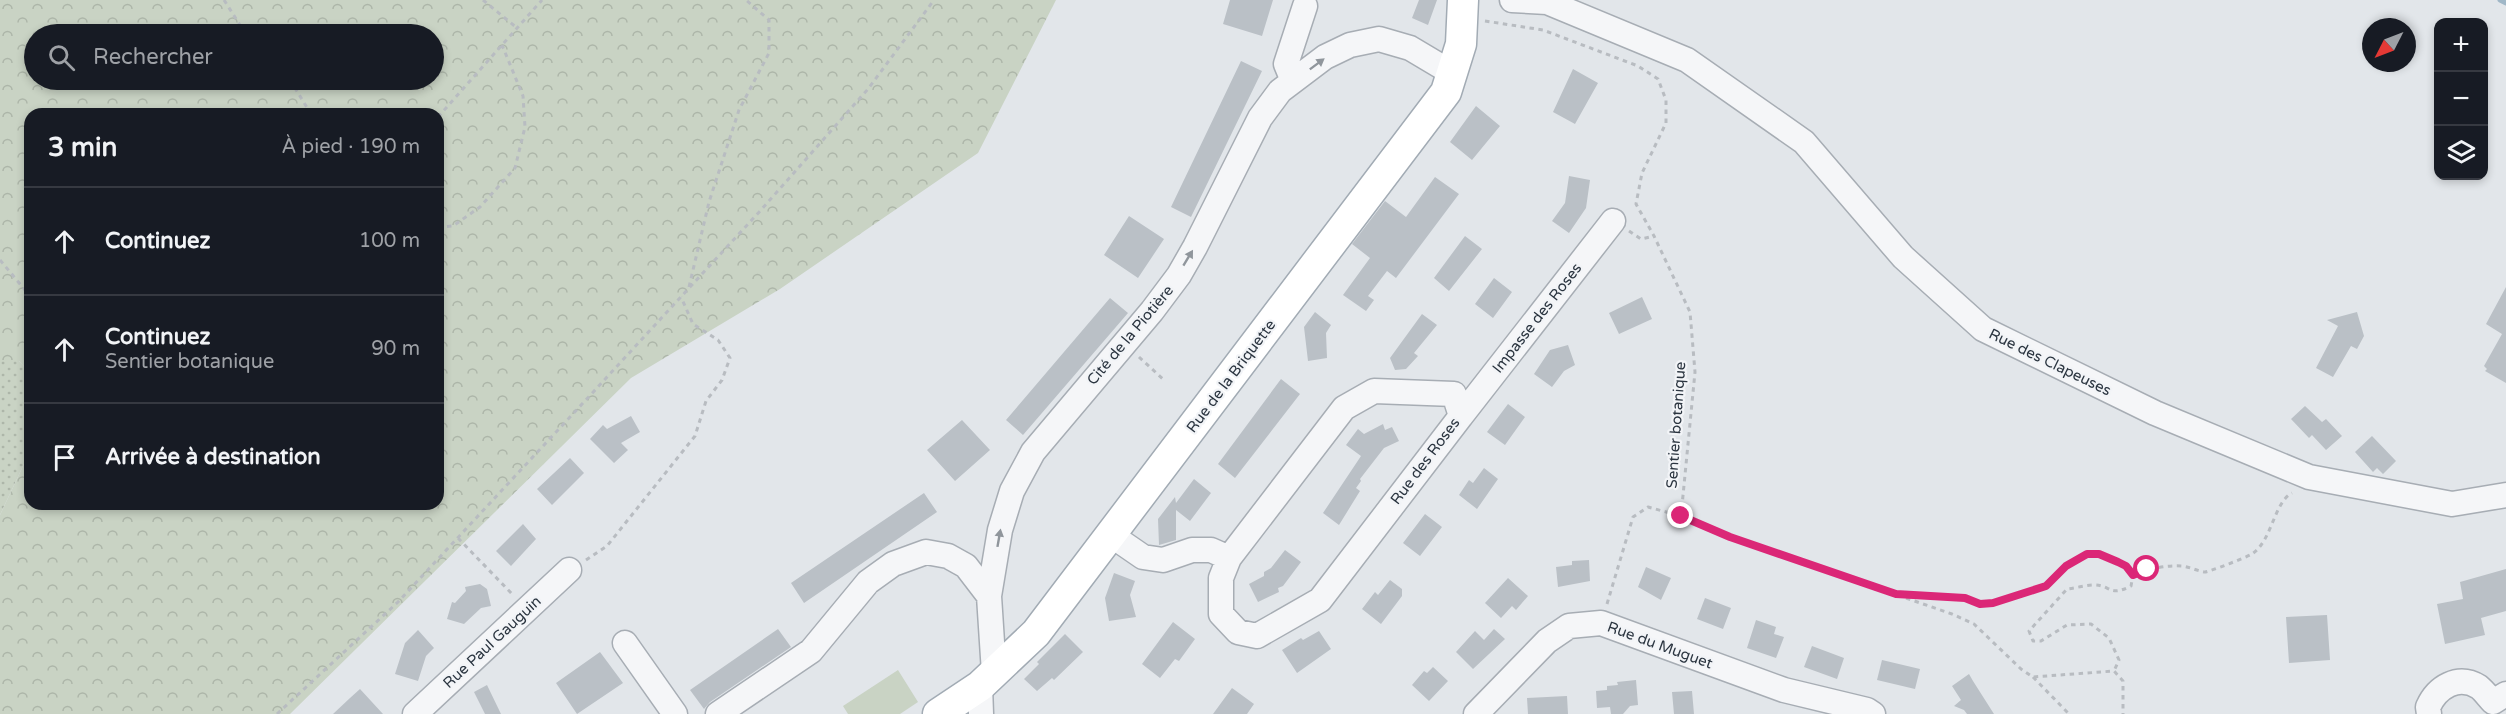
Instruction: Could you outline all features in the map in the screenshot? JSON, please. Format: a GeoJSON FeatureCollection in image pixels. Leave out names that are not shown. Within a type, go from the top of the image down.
{"type":"FeatureCollection","features":[{"type":"Feature","properties":{"kind":"main road","name":"Rue de la Briquette"},"geometry":{"type":"LineString","coordinates":[[938,714],[985,691],[1036,633],[1446,92],[1461,44],[1463,9]]}},
{"type":"Feature","properties":{"kind":"street","name":"Rue des Clapeuses"},"geometry":{"type":"LineString","coordinates":[[1512,0],[1547,2],[1687,60],[1804,142],[1903,257],[1983,329],[2155,412],[2309,477],[2452,504],[2506,495]]}},
{"type":"Feature","properties":{"kind":"street"},"geometry":{"type":"LineString","coordinates":[[1293,81],[1286,64],[1305,6]]}},
{"type":"Feature","properties":{"kind":"street","name":"Cité de la Piotière"},"geometry":{"type":"LineString","coordinates":[[985,691],[989,596],[1000,530],[1012,491],[1033,452],[1179,275],[1196,247],[1260,118],[1280,91],[1325,57],[1350,45],[1379,39],[1410,48],[1452,73]]}},
{"type":"Feature","properties":{"kind":"street","name":"Impasse des Roses"},"geometry":{"type":"LineString","coordinates":[[1461,416],[1613,221]]}},
{"type":"Feature","properties":{"kind":"street","name":"Rue des Roses"},"geometry":{"type":"LineString","coordinates":[[1374,391],[1454,394],[1461,416],[1320,600],[1257,636],[1238,632],[1221,614],[1221,578],[1229,558],[1344,408],[1374,391]]}},
{"type":"Feature","properties":{"kind":"street"},"geometry":{"type":"LineString","coordinates":[[1111,535],[1143,557],[1162,560],[1192,550],[1211,550],[1229,558]]}},
{"type":"Feature","properties":{"kind":"street"},"geometry":{"type":"LineString","coordinates":[[718,714],[811,651],[868,582],[893,564],[926,552],[948,556],[966,566],[989,596]]}},
{"type":"Feature","properties":{"kind":"street","name":"Rue Paul Gauguin"},"geometry":{"type":"LineString","coordinates":[[415,714],[569,570]]}},
{"type":"Feature","properties":{"kind":"street","name":"Rue du Muguet"},"geometry":{"type":"LineString","coordinates":[[1476,714],[1547,641],[1569,626],[1601,622],[1784,690],[1867,710],[1873,714]]}},
{"type":"Feature","properties":{"kind":"street"},"geometry":{"type":"LineString","coordinates":[[625,643],[675,714]]}},
{"type":"Feature","properties":{"kind":"street"},"geometry":{"type":"LineString","coordinates":[[2429,714],[2428,707],[2433,695],[2445,685],[2460,681],[2479,687],[2493,702],[2502,701]]}},
{"type":"Feature","properties":{"kind":"path"},"geometry":{"type":"LineString","coordinates":[[224,0],[239,24]]}},
{"type":"Feature","properties":{"kind":"path"},"geometry":{"type":"LineString","coordinates":[[483,0],[518,28]]}},
{"type":"Feature","properties":{"kind":"path"},"geometry":{"type":"LineString","coordinates":[[444,110],[542,0]]}},
{"type":"Feature","properties":{"kind":"path"},"geometry":{"type":"LineString","coordinates":[[688,289],[709,202],[739,110],[769,53],[770,20],[746,0]]}},
{"type":"Feature","properties":{"kind":"path"},"geometry":{"type":"LineString","coordinates":[[277,714],[398,602],[681,297],[868,89],[934,0]]}},
{"type":"Feature","properties":{"kind":"path","name":"Sentier botanique"},"geometry":{"type":"LineString","coordinates":[[1463,9],[1543,30],[1638,66],[1658,79],[1666,100],[1666,123],[1642,173],[1636,204],[1690,312],[1695,372],[1681,516]]}},
{"type":"Feature","properties":{"kind":"path"},"geometry":{"type":"LineString","coordinates":[[444,227],[453,226],[480,207],[515,168],[525,127],[523,96],[502,45]]}},
{"type":"Feature","properties":{"kind":"path"},"geometry":{"type":"LineString","coordinates":[[296,90],[307,108]]}},
{"type":"Feature","properties":{"kind":"path"},"geometry":{"type":"LineString","coordinates":[[1613,221],[1641,239],[1654,236]]}},
{"type":"Feature","properties":{"kind":"path"},"geometry":{"type":"LineString","coordinates":[[0,260],[24,289]]}},
{"type":"Feature","properties":{"kind":"path"},"geometry":{"type":"LineString","coordinates":[[569,570],[607,546],[634,515],[695,436],[706,401],[722,380],[730,358],[718,340],[693,324],[681,297]]}},
{"type":"Feature","properties":{"kind":"path"},"geometry":{"type":"LineString","coordinates":[[1124,344],[1164,380]]}},
{"type":"Feature","properties":{"kind":"path"},"geometry":{"type":"LineString","coordinates":[[2133,575],[2162,566],[2184,566],[2207,573],[2253,553],[2271,530],[2288,494],[2306,487],[2309,477]]}},
{"type":"Feature","properties":{"kind":"path"},"geometry":{"type":"LineString","coordinates":[[1601,622],[1633,517],[1648,507],[1681,516],[1730,537],[1896,594],[1974,624],[2021,669],[2033,676],[2069,714]]}},
{"type":"Feature","properties":{"kind":"path"},"geometry":{"type":"LineString","coordinates":[[458,538],[527,609]]}},
{"type":"Feature","properties":{"kind":"path"},"geometry":{"type":"LineString","coordinates":[[1896,594],[1965,598],[1980,604],[1993,603],[2046,586],[2066,566],[2087,554],[2099,554],[2126,566],[2133,575],[2132,586],[2109,591],[2097,585],[2067,589],[2029,631],[2033,641],[2041,641],[2067,624],[2091,624],[2109,638],[2119,660],[2114,671]]}},
{"type":"Feature","properties":{"kind":"path"},"geometry":{"type":"LineString","coordinates":[[2033,676],[2114,671]]}},
{"type":"Feature","properties":{"kind":"path"},"geometry":{"type":"LineString","coordinates":[[2114,671],[2123,681],[2123,714]]}},
{"type":"Feature","properties":{"kind":"green space"},"geometry":{"type":"Polygon","coordinates":[[[0,0],[1056,0],[978,153],[780,289],[631,378],[290,714],[0,714],[0,515],[24,464],[24,510],[444,510],[444,108],[24,108],[24,366],[19,361],[0,361],[0,0]]]}},
{"type":"Feature","properties":{"kind":"green space"},"geometry":{"type":"Polygon","coordinates":[[[0,361],[19,361],[24,366],[24,464],[0,515],[0,361]]]}},
{"type":"Feature","properties":{"kind":"green space"},"geometry":{"type":"Polygon","coordinates":[[[898,670],[918,702],[900,714],[848,714],[843,706],[898,670]]]}},
{"type":"Feature","properties":{"kind":"building"},"geometry":{"type":"Polygon","coordinates":[[[1230,0],[1273,0],[1262,36],[1223,24],[1230,0]]]}},
{"type":"Feature","properties":{"kind":"building"},"geometry":{"type":"Polygon","coordinates":[[[1419,0],[1437,0],[1428,25],[1412,18],[1419,0]]]}},
{"type":"Feature","properties":{"kind":"building"},"geometry":{"type":"Polygon","coordinates":[[[1241,61],[1262,71],[1191,217],[1171,207],[1241,61]]]}},
{"type":"Feature","properties":{"kind":"building"},"geometry":{"type":"Polygon","coordinates":[[[1573,69],[1598,83],[1575,124],[1553,112],[1573,69]]]}},
{"type":"Feature","properties":{"kind":"building"},"geometry":{"type":"Polygon","coordinates":[[[1476,106],[1500,126],[1472,160],[1450,142],[1476,106]]]}},
{"type":"Feature","properties":{"kind":"building"},"geometry":{"type":"Polygon","coordinates":[[[1569,176],[1590,180],[1586,208],[1569,233],[1552,221],[1565,203],[1569,176]]]}},
{"type":"Feature","properties":{"kind":"building"},"geometry":{"type":"Polygon","coordinates":[[[1435,177],[1459,194],[1396,278],[1387,271],[1368,296],[1374,300],[1366,311],[1343,295],[1370,258],[1352,244],[1385,201],[1406,217],[1435,177]]]}},
{"type":"Feature","properties":{"kind":"building"},"geometry":{"type":"Polygon","coordinates":[[[1129,216],[1164,239],[1138,278],[1104,255],[1129,216]]]}},
{"type":"Feature","properties":{"kind":"building"},"geometry":{"type":"Polygon","coordinates":[[[1465,236],[1482,249],[1449,291],[1434,278],[1465,236]]]}},
{"type":"Feature","properties":{"kind":"building"},"geometry":{"type":"Polygon","coordinates":[[[1494,278],[1512,292],[1493,318],[1475,304],[1494,278]]]}},
{"type":"Feature","properties":{"kind":"building"},"geometry":{"type":"Polygon","coordinates":[[[2506,287],[2506,383],[2485,371],[2487,369],[2484,366],[2502,334],[2486,324],[2506,287]]]}},
{"type":"Feature","properties":{"kind":"building"},"geometry":{"type":"Polygon","coordinates":[[[1642,297],[1652,319],[1619,334],[1609,313],[1642,297]]]}},
{"type":"Feature","properties":{"kind":"building"},"geometry":{"type":"Polygon","coordinates":[[[1110,298],[1128,313],[1023,435],[1006,420],[1110,298]]]}},
{"type":"Feature","properties":{"kind":"building"},"geometry":{"type":"Polygon","coordinates":[[[1315,312],[1331,325],[1326,333],[1327,358],[1308,361],[1304,327],[1315,312]]]}},
{"type":"Feature","properties":{"kind":"building"},"geometry":{"type":"Polygon","coordinates":[[[2357,312],[2364,336],[2357,349],[2351,346],[2333,377],[2316,368],[2338,326],[2327,320],[2357,312]]]}},
{"type":"Feature","properties":{"kind":"building"},"geometry":{"type":"Polygon","coordinates":[[[1422,314],[1437,325],[1414,353],[1418,356],[1406,369],[1395,370],[1390,358],[1422,314]]]}},
{"type":"Feature","properties":{"kind":"building"},"geometry":{"type":"Polygon","coordinates":[[[1568,345],[1575,365],[1564,371],[1552,387],[1534,374],[1550,350],[1568,345]]]}},
{"type":"Feature","properties":{"kind":"building"},"geometry":{"type":"Polygon","coordinates":[[[1281,379],[1300,394],[1235,478],[1218,464],[1281,379]]]}},
{"type":"Feature","properties":{"kind":"building"},"geometry":{"type":"Polygon","coordinates":[[[1508,404],[1525,417],[1505,445],[1487,432],[1508,404]]]}},
{"type":"Feature","properties":{"kind":"building"},"geometry":{"type":"Polygon","coordinates":[[[2305,406],[2322,422],[2326,419],[2342,436],[2326,450],[2312,435],[2309,438],[2291,419],[2305,406]]]}},
{"type":"Feature","properties":{"kind":"building"},"geometry":{"type":"Polygon","coordinates":[[[631,416],[640,432],[621,443],[628,450],[614,463],[590,439],[603,425],[607,429],[631,416]]]}},
{"type":"Feature","properties":{"kind":"building"},"geometry":{"type":"Polygon","coordinates":[[[962,420],[990,450],[955,481],[927,450],[962,420]]]}},
{"type":"Feature","properties":{"kind":"building"},"geometry":{"type":"Polygon","coordinates":[[[1383,424],[1385,430],[1392,427],[1399,441],[1384,448],[1360,479],[1356,488],[1360,491],[1339,525],[1323,513],[1361,456],[1346,445],[1358,429],[1364,434],[1383,424]]]}},
{"type":"Feature","properties":{"kind":"building"},"geometry":{"type":"Polygon","coordinates":[[[2372,436],[2396,461],[2383,474],[2377,468],[2373,472],[2355,452],[2372,436]]]}},
{"type":"Feature","properties":{"kind":"building"},"geometry":{"type":"Polygon","coordinates":[[[570,458],[584,473],[552,505],[537,489],[570,458]]]}},
{"type":"Feature","properties":{"kind":"building"},"geometry":{"type":"Polygon","coordinates":[[[1484,468],[1498,479],[1477,509],[1459,495],[1469,480],[1473,483],[1484,468]]]}},
{"type":"Feature","properties":{"kind":"building"},"geometry":{"type":"Polygon","coordinates":[[[1194,479],[1211,493],[1190,521],[1176,510],[1176,540],[1159,545],[1158,519],[1175,497],[1176,503],[1194,479]]]}},
{"type":"Feature","properties":{"kind":"building"},"geometry":{"type":"Polygon","coordinates":[[[924,493],[937,512],[804,603],[791,583],[924,493]]]}},
{"type":"Feature","properties":{"kind":"building"},"geometry":{"type":"Polygon","coordinates":[[[1425,514],[1442,527],[1420,556],[1403,543],[1425,514]]]}},
{"type":"Feature","properties":{"kind":"building"},"geometry":{"type":"Polygon","coordinates":[[[523,524],[536,539],[511,566],[496,551],[523,524]]]}},
{"type":"Feature","properties":{"kind":"building"},"geometry":{"type":"Polygon","coordinates":[[[1285,550],[1301,562],[1283,586],[1278,588],[1279,592],[1258,602],[1249,584],[1264,576],[1264,572],[1271,568],[1285,550]]]}},
{"type":"Feature","properties":{"kind":"building"},"geometry":{"type":"Polygon","coordinates":[[[1589,560],[1590,581],[1558,587],[1556,567],[1572,565],[1572,561],[1589,560]]]}},
{"type":"Feature","properties":{"kind":"building"},"geometry":{"type":"Polygon","coordinates":[[[1646,567],[1671,578],[1661,600],[1638,587],[1646,567]]]}},
{"type":"Feature","properties":{"kind":"building"},"geometry":{"type":"Polygon","coordinates":[[[2506,569],[2506,611],[2481,618],[2485,635],[2445,644],[2437,604],[2463,599],[2460,582],[2506,569]]]}},
{"type":"Feature","properties":{"kind":"building"},"geometry":{"type":"Polygon","coordinates":[[[1114,573],[1135,581],[1130,595],[1136,617],[1109,621],[1105,598],[1114,573]]]}},
{"type":"Feature","properties":{"kind":"building"},"geometry":{"type":"Polygon","coordinates":[[[1508,578],[1528,596],[1516,610],[1512,606],[1501,618],[1485,603],[1508,578]]]}},
{"type":"Feature","properties":{"kind":"building"},"geometry":{"type":"Polygon","coordinates":[[[1390,580],[1402,589],[1402,596],[1381,624],[1362,609],[1375,592],[1378,595],[1390,580]]]}},
{"type":"Feature","properties":{"kind":"building"},"geometry":{"type":"Polygon","coordinates":[[[480,584],[487,589],[491,606],[481,608],[464,624],[447,619],[452,602],[455,603],[466,591],[465,587],[480,584]]]}},
{"type":"Feature","properties":{"kind":"building"},"geometry":{"type":"Polygon","coordinates":[[[1705,598],[1731,608],[1723,629],[1697,619],[1705,598]]]}},
{"type":"Feature","properties":{"kind":"building"},"geometry":{"type":"Polygon","coordinates":[[[2327,615],[2330,660],[2289,663],[2286,617],[2327,615]]]}},
{"type":"Feature","properties":{"kind":"building"},"geometry":{"type":"Polygon","coordinates":[[[1756,620],[1776,627],[1774,634],[1784,637],[1776,658],[1747,648],[1756,620]]]}},
{"type":"Feature","properties":{"kind":"building"},"geometry":{"type":"Polygon","coordinates":[[[1173,622],[1195,639],[1179,661],[1175,659],[1160,678],[1142,664],[1173,622]]]}},
{"type":"Feature","properties":{"kind":"building"},"geometry":{"type":"Polygon","coordinates":[[[778,629],[791,647],[710,702],[704,709],[690,690],[778,629]]]}},
{"type":"Feature","properties":{"kind":"building"},"geometry":{"type":"Polygon","coordinates":[[[1494,629],[1505,639],[1473,669],[1456,652],[1475,631],[1484,640],[1494,629]]]}},
{"type":"Feature","properties":{"kind":"building"},"geometry":{"type":"Polygon","coordinates":[[[418,630],[434,648],[426,656],[418,681],[395,674],[405,643],[418,630]]]}},
{"type":"Feature","properties":{"kind":"building"},"geometry":{"type":"Polygon","coordinates":[[[1319,631],[1331,649],[1297,673],[1282,650],[1301,638],[1303,640],[1319,631]]]}},
{"type":"Feature","properties":{"kind":"building"},"geometry":{"type":"Polygon","coordinates":[[[1065,634],[1083,652],[1054,680],[1052,678],[1037,691],[1024,679],[1039,664],[1037,662],[1065,634]]]}},
{"type":"Feature","properties":{"kind":"building"},"geometry":{"type":"Polygon","coordinates":[[[1812,646],[1844,658],[1837,679],[1804,667],[1812,646]]]}},
{"type":"Feature","properties":{"kind":"building"},"geometry":{"type":"Polygon","coordinates":[[[600,652],[623,683],[577,714],[556,683],[600,652]]]}},
{"type":"Feature","properties":{"kind":"building"},"geometry":{"type":"Polygon","coordinates":[[[1882,660],[1920,669],[1915,689],[1877,680],[1882,660]]]}},
{"type":"Feature","properties":{"kind":"building"},"geometry":{"type":"Polygon","coordinates":[[[1433,667],[1448,681],[1429,701],[1412,685],[1424,671],[1427,673],[1433,667]]]}},
{"type":"Feature","properties":{"kind":"building"},"geometry":{"type":"Polygon","coordinates":[[[1969,674],[1994,714],[1967,714],[1964,710],[1954,706],[1961,700],[1952,686],[1969,674]]]}},
{"type":"Feature","properties":{"kind":"building"},"geometry":{"type":"Polygon","coordinates":[[[1636,680],[1638,705],[1630,706],[1623,714],[1611,714],[1610,707],[1597,708],[1596,691],[1607,690],[1607,686],[1618,685],[1617,682],[1636,680]]]}},
{"type":"Feature","properties":{"kind":"building"},"geometry":{"type":"Polygon","coordinates":[[[487,685],[501,714],[485,714],[474,692],[487,685]]]}},
{"type":"Feature","properties":{"kind":"building"},"geometry":{"type":"Polygon","coordinates":[[[1232,688],[1254,704],[1247,714],[1213,714],[1232,688]]]}},
{"type":"Feature","properties":{"kind":"building"},"geometry":{"type":"Polygon","coordinates":[[[360,689],[383,714],[333,714],[350,698],[360,689]]]}},
{"type":"Feature","properties":{"kind":"building"},"geometry":{"type":"Polygon","coordinates":[[[1692,691],[1694,714],[1674,714],[1672,692],[1692,691]]]}},
{"type":"Feature","properties":{"kind":"building"},"geometry":{"type":"Polygon","coordinates":[[[1567,696],[1568,714],[1528,714],[1527,698],[1567,696]]]}},
{"type":"Feature","properties":{"kind":"waterway"},"geometry":{"type":"LineString","coordinates":[[2500,0],[2506,3]]}},
{"type":"Feature","properties":{"kind":"route"},"geometry":{"type":"LineString","coordinates":[[1681,516],[1730,537],[1896,594],[1965,598],[1980,604],[1993,603],[2046,586],[2066,566],[2087,554],[2099,554],[2118,562],[2126,566],[2133,575],[2147,569]]}}]}
